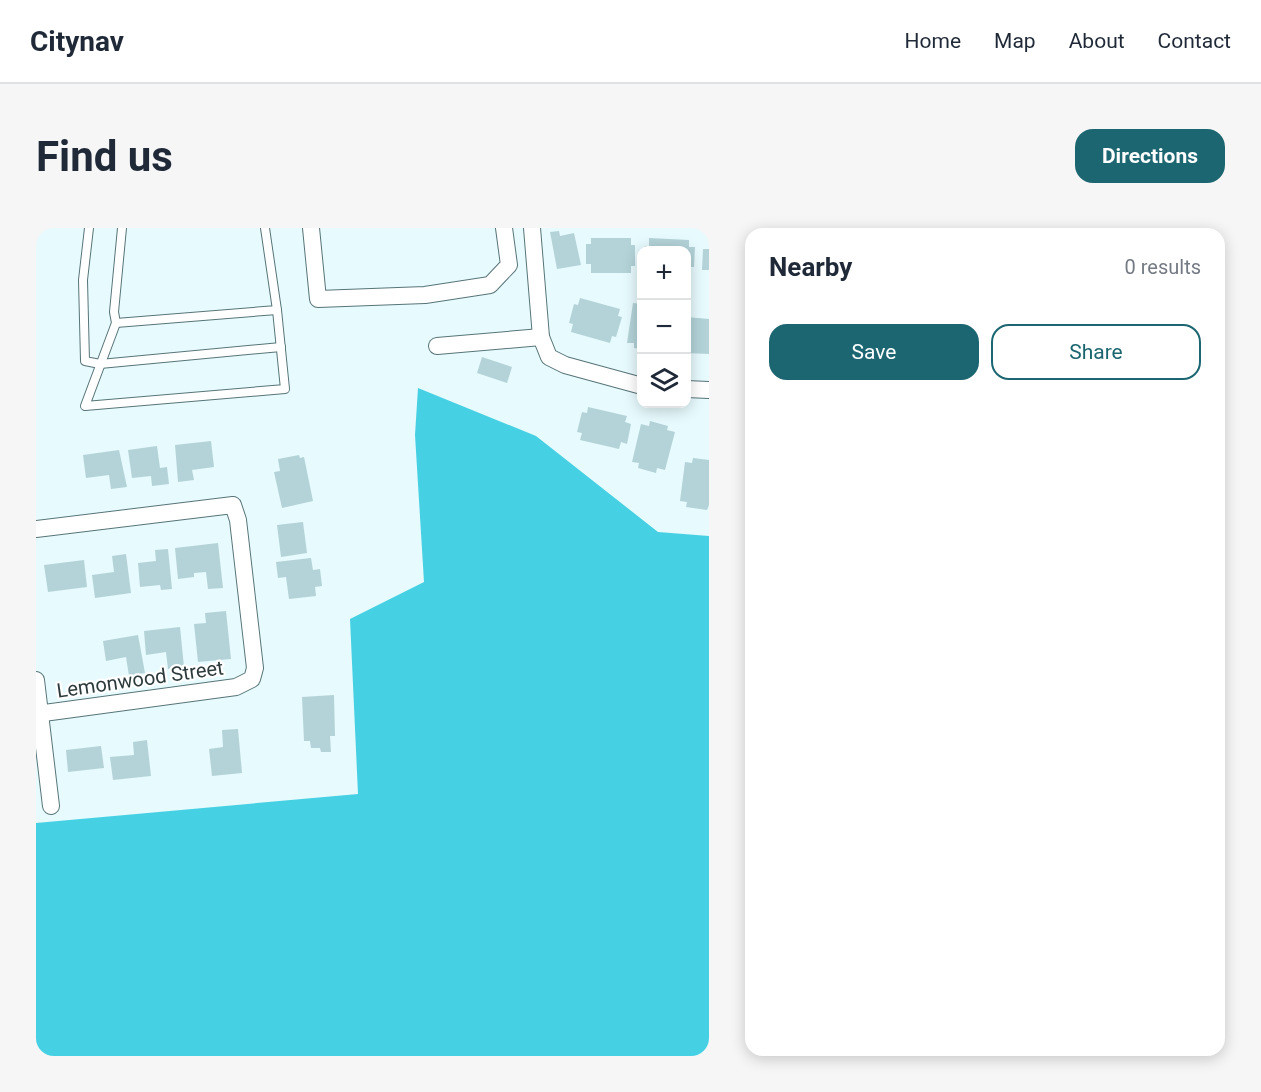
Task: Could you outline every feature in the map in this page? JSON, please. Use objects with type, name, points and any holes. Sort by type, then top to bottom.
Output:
[{"type":"street","points":[[311,228],[318,299],[425,295],[490,285],[509,265],[504,228]]},
{"type":"street","points":[[532,228],[541,337],[549,357],[565,365],[637,385]]},
{"type":"street","points":[[437,346],[541,337]]},
{"type":"street","points":[[691,389],[709,390]]},
{"type":"street","name":"Lemonwood Street","points":[[36,529],[233,505],[238,520],[255,668],[252,679],[237,687],[38,714]]},
{"type":"street","points":[[36,680],[38,714],[51,806]]},
{"type":"lane","points":[[89,228],[83,280],[85,361],[100,364],[281,347]]},
{"type":"lane","points":[[122,228],[114,312],[116,323],[85,406],[285,389],[265,228]]},
{"type":"lane","points":[[116,323],[277,310]]},
{"type":"shaded area","points":[[418,388],[536,436],[658,532],[709,536],[709,1056],[36,1056],[36,823],[358,794],[350,619],[424,582],[415,435]]},
{"type":"building","points":[[559,231],[560,236],[574,233],[581,265],[557,269],[550,232]]},
{"type":"building","points":[[591,238],[631,238],[631,245],[635,245],[635,266],[631,266],[631,273],[591,273],[591,264],[586,264],[586,244],[591,244]]},
{"type":"building","points":[[649,238],[689,240],[689,246],[649,246]]},
{"type":"building","points":[[691,247],[695,247],[694,267],[691,267]]},
{"type":"building","points":[[703,249],[709,249],[709,270],[702,270]]},
{"type":"building","points":[[580,298],[620,309],[618,316],[622,317],[616,337],[612,336],[610,343],[571,332],[573,324],[569,323],[574,304],[578,305]]},
{"type":"building","points":[[633,303],[637,303],[637,348],[634,348],[634,343],[627,343]]},
{"type":"building","points":[[691,317],[709,319],[709,354],[691,353]]},
{"type":"building","points":[[482,357],[512,367],[507,383],[477,373]]},
{"type":"building","points":[[588,407],[627,416],[625,422],[631,424],[627,444],[621,442],[619,449],[580,440],[582,433],[577,432],[582,412],[587,413]]},
{"type":"building","points":[[650,421],[668,426],[667,430],[675,432],[665,470],[657,468],[656,473],[638,468],[639,463],[632,462],[641,424],[649,426]]},
{"type":"building","points":[[211,441],[214,467],[192,470],[194,480],[178,482],[175,445]]},
{"type":"building","points":[[157,446],[160,468],[167,467],[169,484],[152,486],[151,476],[132,478],[128,450]]},
{"type":"building","points":[[119,450],[127,487],[111,489],[109,475],[86,478],[83,455]]},
{"type":"building","points":[[299,455],[300,458],[304,457],[313,501],[282,508],[274,472],[280,471],[278,459]]},
{"type":"building","points":[[693,458],[709,460],[707,510],[686,507],[687,502],[680,501],[685,462],[692,463]]},
{"type":"building","points":[[303,522],[307,553],[281,557],[277,525]]},
{"type":"building","points":[[218,543],[223,588],[208,589],[206,572],[194,573],[194,577],[178,579],[175,548]]},
{"type":"building","points":[[168,549],[172,589],[161,590],[160,585],[140,587],[138,563],[156,561],[155,550]]},
{"type":"building","points":[[126,554],[131,593],[95,598],[92,575],[114,572],[112,556]]},
{"type":"building","points":[[311,558],[313,570],[320,569],[322,586],[315,587],[316,596],[289,599],[286,577],[278,578],[276,562]]},
{"type":"building","points":[[84,560],[87,587],[48,592],[44,565]]},
{"type":"building","points":[[226,611],[231,659],[198,662],[194,624],[206,623],[205,613]]},
{"type":"building","points":[[180,627],[184,667],[168,669],[166,652],[146,655],[144,631]]},
{"type":"building","points":[[138,635],[145,673],[129,676],[126,657],[106,661],[103,641]]},
{"type":"building","points":[[334,695],[335,736],[330,736],[331,752],[321,752],[320,748],[311,748],[310,741],[304,741],[302,697]]},
{"type":"building","points":[[238,729],[242,773],[212,776],[209,749],[223,747],[222,730]]},
{"type":"building","points":[[147,740],[151,776],[113,780],[110,757],[134,755],[133,742]]},
{"type":"building","points":[[101,746],[104,768],[68,772],[66,750]]}]
